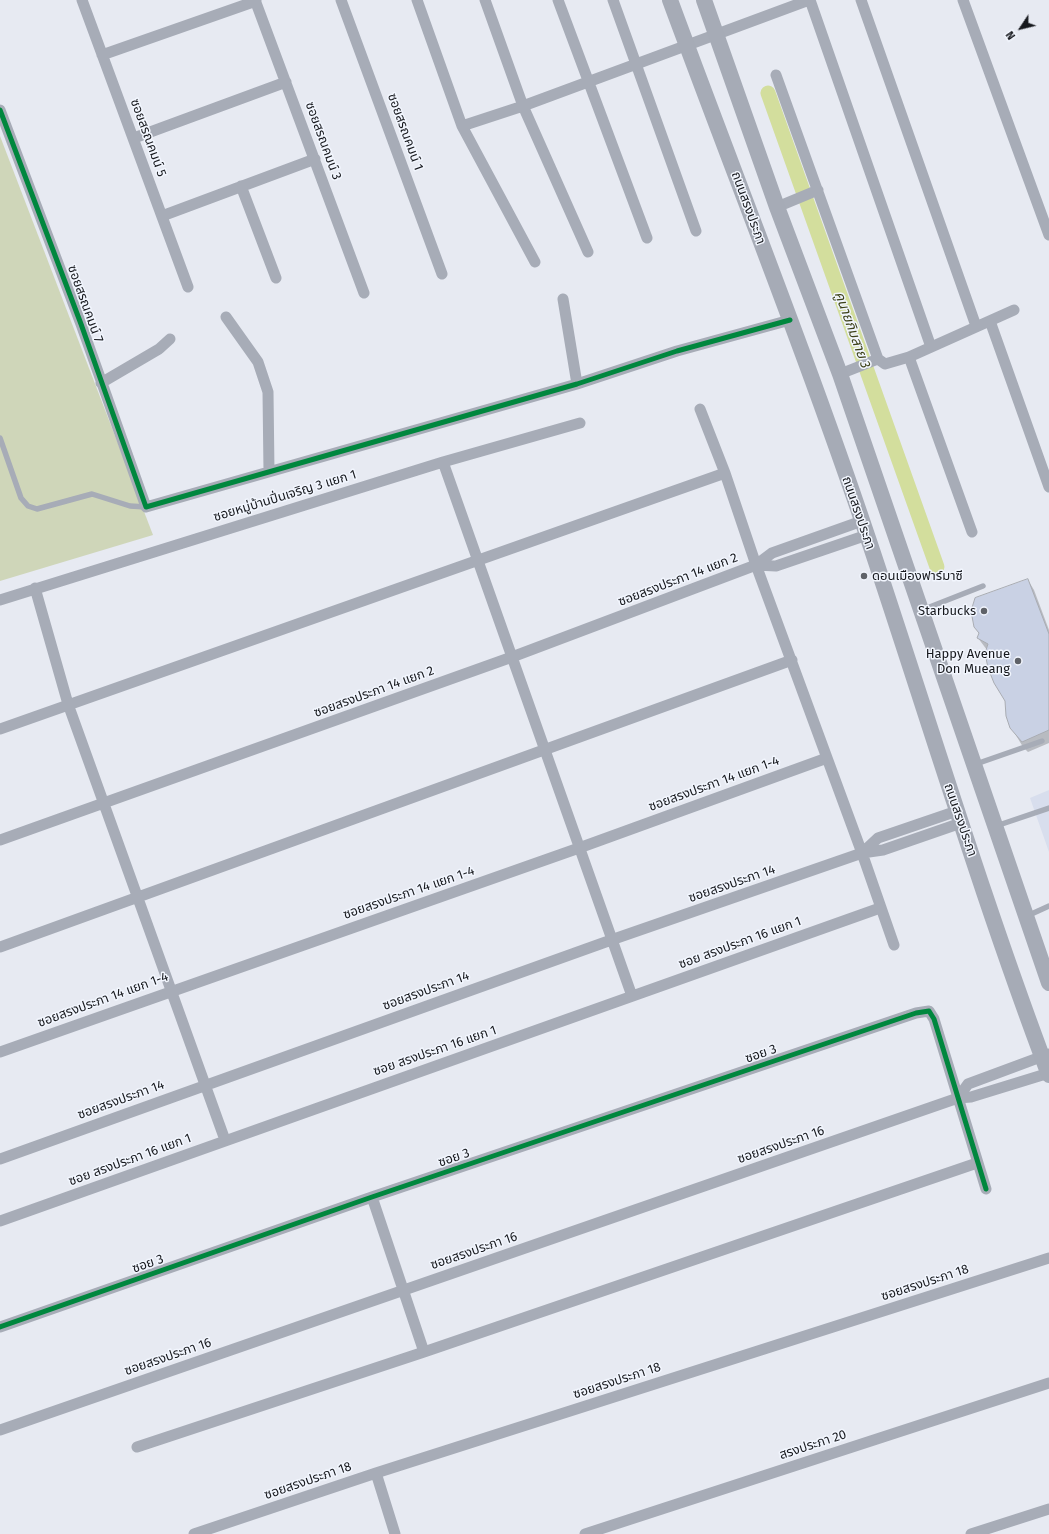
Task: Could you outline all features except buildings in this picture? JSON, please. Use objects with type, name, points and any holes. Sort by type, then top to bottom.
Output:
[{"type":"main road","name":"ถนนสรงประภา","points":[[670,0],[790,320],[864,528],[959,817],[1046,1056],[1049,1074]]},
{"type":"main road","points":[[704,0],[777,207],[847,372],[921,610],[1049,983]]},
{"type":"street","name":"ซอยสรณคมน์ 5","points":[[82,0],[188,287]]},
{"type":"street","points":[[102,55],[256,0]]},
{"type":"street","name":"ซอยสรณคมน์ 3","points":[[256,0],[364,293]]},
{"type":"street","name":"ซอยสรณคมน์ 1","points":[[341,0],[442,274]]},
{"type":"street","points":[[417,0],[462,126],[535,262]]},
{"type":"street","points":[[485,0],[523,106],[588,252]]},
{"type":"street","points":[[558,0],[647,238]]},
{"type":"street","points":[[613,0],[696,231]]},
{"type":"street","points":[[462,126],[523,106],[809,0],[931,347]]},
{"type":"street","points":[[861,0],[976,326]]},
{"type":"street","points":[[963,0],[1049,235]]},
{"type":"street","points":[[776,75],[873,361]]},
{"type":"street","points":[[134,138],[286,82]]},
{"type":"street","name":"ซอยสรณคมน์ 7","points":[[0,110],[146,507]]},
{"type":"street","points":[[162,216],[315,159]]},
{"type":"street","points":[[241,186],[276,278]]},
{"type":"street","points":[[777,207],[815,192]]},
{"type":"street","points":[[563,299],[577,384]]},
{"type":"street","points":[[847,372],[873,361],[885,364],[909,357],[1014,310]]},
{"type":"street","points":[[226,317],[258,362],[268,392],[269,472]]},
{"type":"street","points":[[146,507],[577,384],[677,351],[790,320]]},
{"type":"street","points":[[990,321],[1049,487]]},
{"type":"street","points":[[101,383],[159,349],[170,339]]},
{"type":"street","points":[[909,357],[972,532]]},
{"type":"street","points":[[700,409],[725,473],[756,565],[792,660],[894,945]]},
{"type":"street","name":"ซอยหมู่บ้านปิ่นเจริญ 3 แยก 1","points":[[0,600],[443,462],[580,423]]},
{"type":"street","points":[[443,462],[476,560],[545,749],[579,848],[614,940],[632,996]]},
{"type":"street","points":[[0,729],[725,473]]},
{"type":"street","points":[[756,565],[776,566],[864,528]]},
{"type":"street","points":[[756,565],[772,553],[864,528]]},
{"type":"street","name":"ซอยสรงประภา 14 แยก 2","points":[[0,840],[512,657],[756,565]]},
{"type":"street","points":[[35,588],[68,704],[225,1140]]},
{"type":"street","points":[[0,947],[792,660]]},
{"type":"street","name":"ซอยสรงประภา 14 แยก 1-4","points":[[0,1052],[579,848],[827,758]]},
{"type":"street","name":"ซอยสรงประภา 14","points":[[0,1159],[862,853],[883,850],[959,817]]},
{"type":"street","name":"ซอย สรงประภา 16 แยก 1","points":[[0,1221],[880,908]]},
{"type":"street","name":"ซอย 3","points":[[0,1327],[372,1197],[916,1013],[929,1011],[934,1019],[958,1098]]},
{"type":"street","points":[[986,1189],[958,1098],[968,1084],[1046,1056]]},
{"type":"street","name":"ซอยสรงประภา 16","points":[[0,1430],[958,1098],[971,1097],[1049,1074]]},
{"type":"street","points":[[138,1447],[424,1352],[978,1163]]},
{"type":"street","points":[[372,1197],[424,1352]]},
{"type":"street","name":"ซอยสรงประภา 18","points":[[194,1534],[376,1473],[1049,1258]]},
{"type":"street","name":"สรงประภา 20","points":[[585,1534],[1049,1384]]},
{"type":"street","points":[[376,1473],[395,1534]]},
{"type":"street","points":[[971,1534],[1049,1509]]},
{"type":"lane","points":[[0,438],[22,498],[28,506],[37,509],[92,494],[130,506],[146,507]]},
{"type":"lane","points":[[921,610],[983,586]]},
{"type":"lane","points":[[974,765],[1042,741]]},
{"type":"lane","points":[[994,826],[1049,808]]},
{"type":"lane","points":[[1027,916],[1046,907]]},
{"type":"shaded area","points":[[1049,790],[1049,852],[1030,798]]},
{"type":"green space","points":[[0,136],[153,535],[0,581]]},
{"type":"waterway","name":"คูนายกิมสาย 3","points":[[768,93],[937,567]]},
{"type":"cycle path","points":[[0,110],[81,324],[146,507],[577,384],[677,351],[790,320]]},
{"type":"cycle path","points":[[0,1327],[372,1197],[916,1013],[929,1011],[934,1019],[986,1189]]},
{"type":"place","name":"ดอนเมืองฟาร์มาซี","points":[[864,576]]},
{"type":"place","name":"Starbucks","points":[[984,611]]},
{"type":"place","name":"Happy Avenue Don Mueang","points":[[1018,661]]}]
